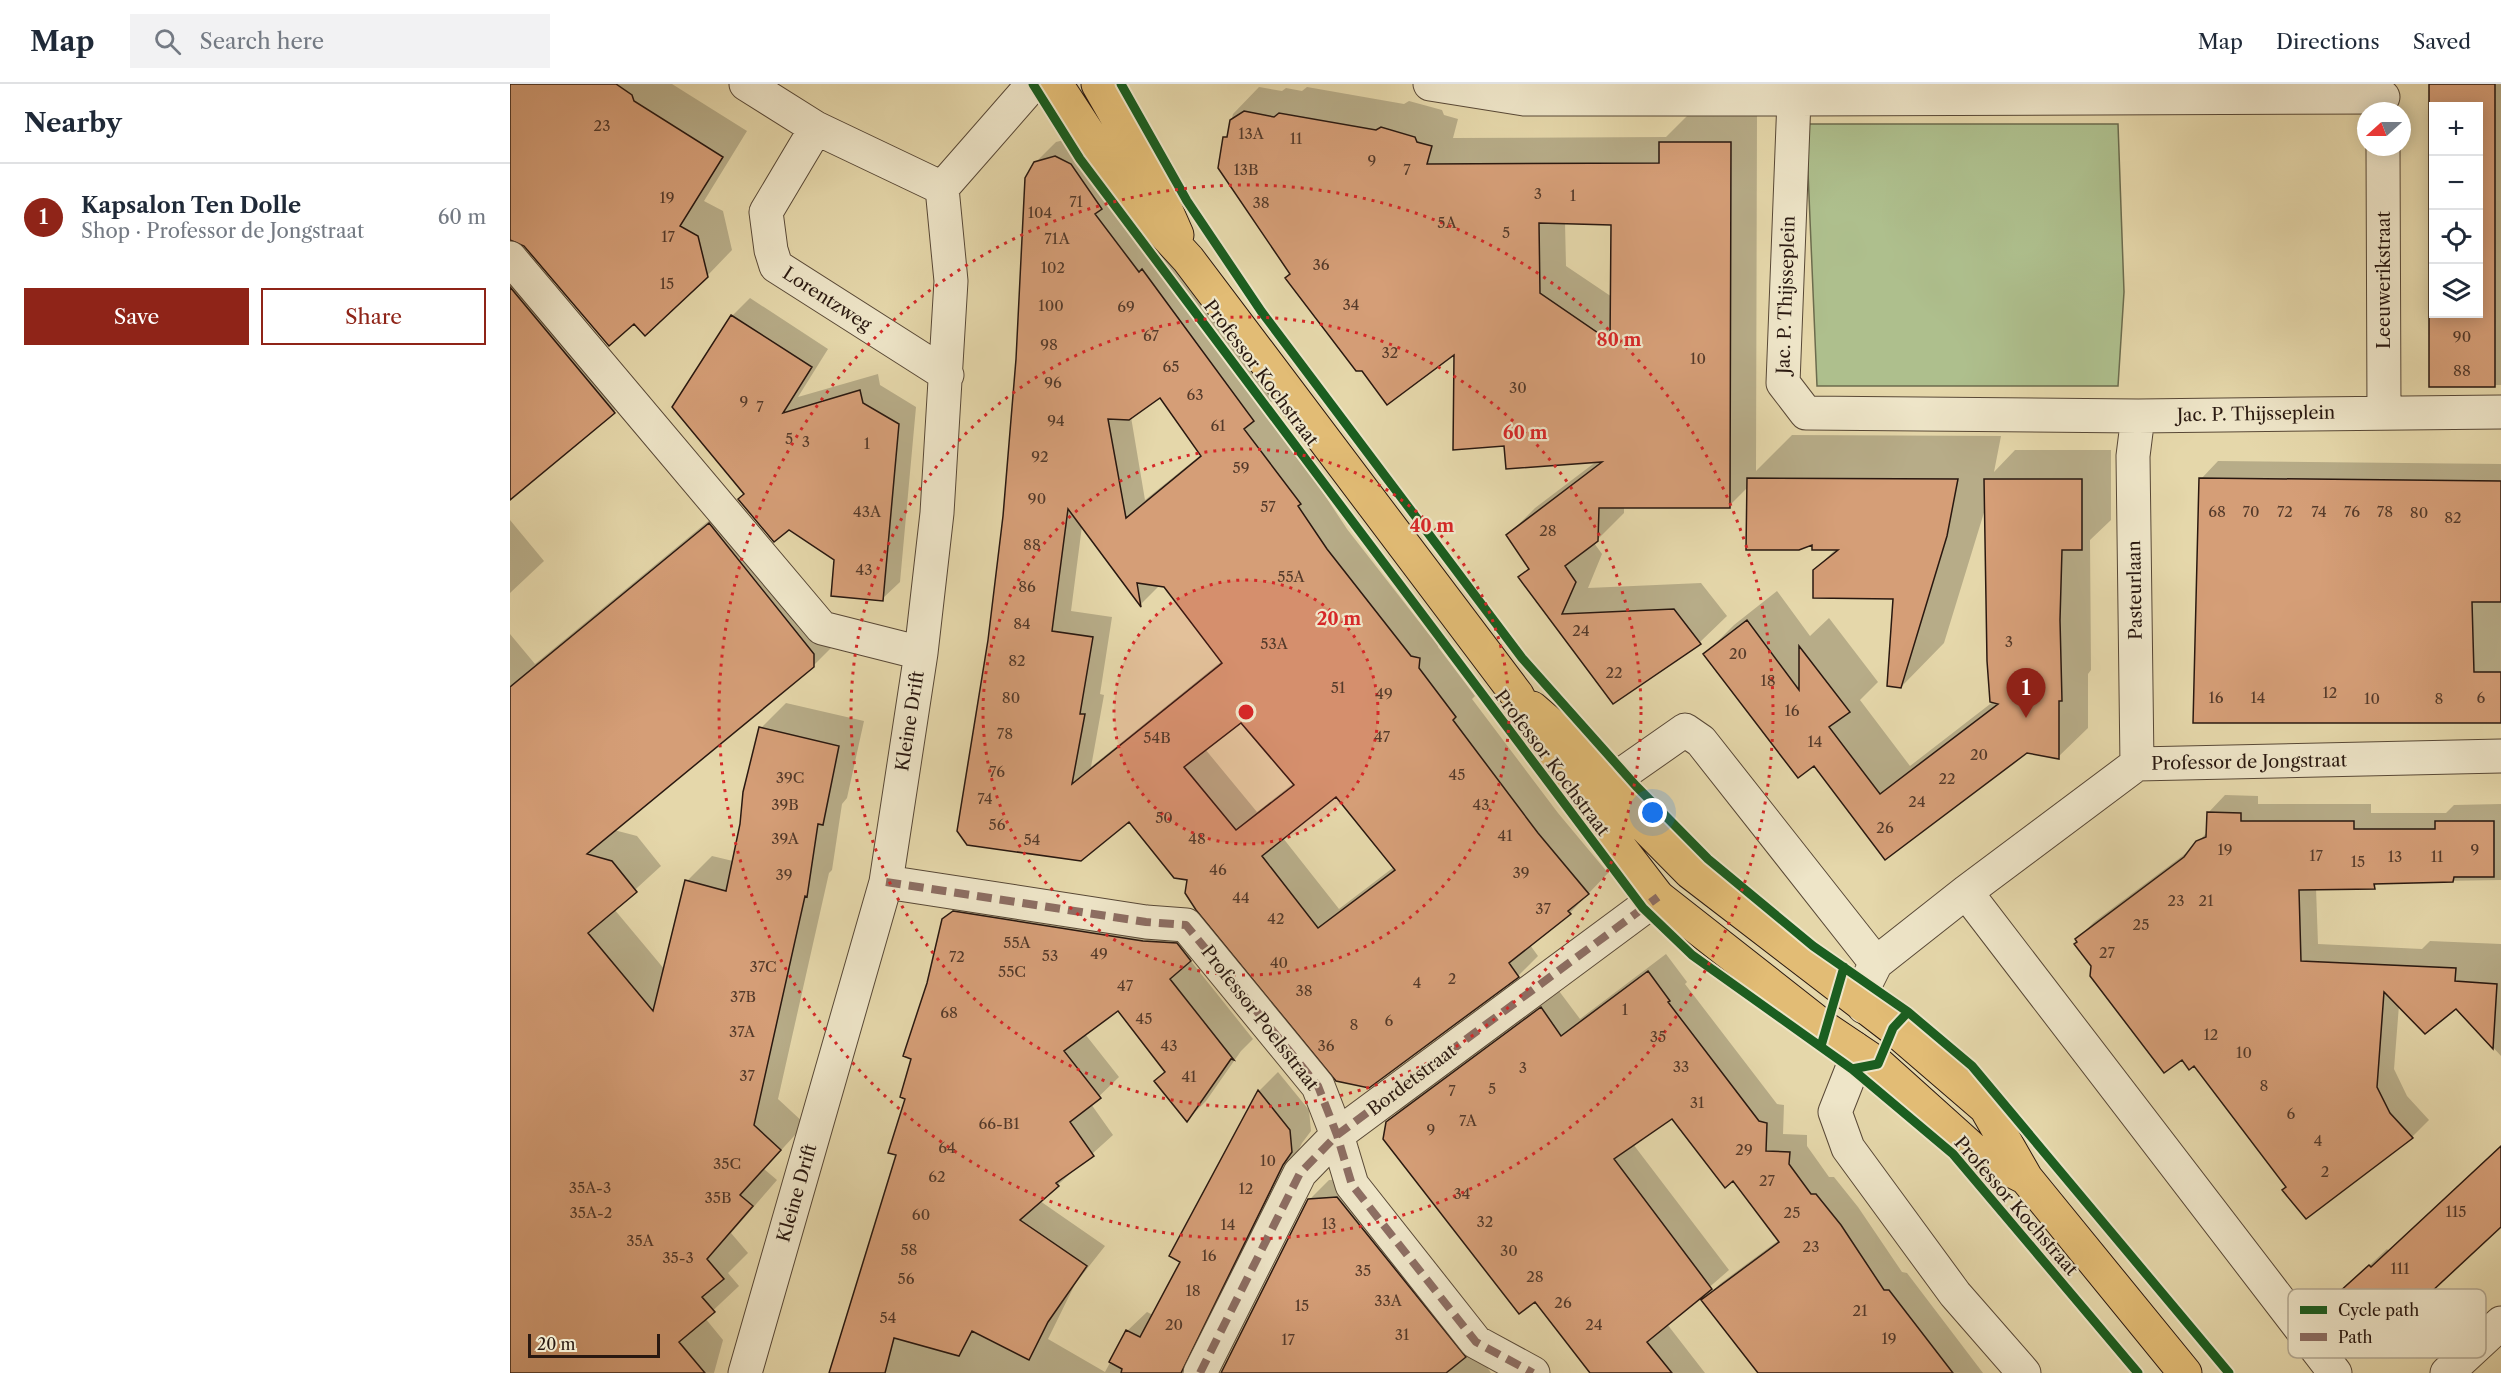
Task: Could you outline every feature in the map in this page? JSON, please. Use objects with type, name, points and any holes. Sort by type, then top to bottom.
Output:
[{"type":"main road","name":"Professor Kochstraat","points":[[1056,84],[1128,194],[1188,259],[1517,695],[1548,753],[1658,897],[1826,1029],[1878,1064],[1977,1153],[2026,1178]]},
{"type":"main road","name":"Professor Kochstraat","points":[[1098,84],[1152,178],[1188,259]]},
{"type":"main road","name":"Professor Kochstraat","points":[[1517,695],[1562,734],[1605,786],[1690,872],[1893,1028],[1986,1108],[2026,1178],[2185,1373]]},
{"type":"street","points":[[746,84],[816,128],[942,188],[1033,84]]},
{"type":"street","points":[[1430,84],[1524,99],[1794,92],[2383,97]]},
{"type":"street","name":"Jac. P. Thijsseplein","points":[[1794,92],[1783,383],[1806,413],[2138,416],[2501,412]]},
{"type":"street","name":"Lorentzweg","points":[[816,128],[766,212],[771,250],[776,266],[947,375]]},
{"type":"street","name":"Leeuwerikstraat","points":[[2383,156],[2384,413]]},
{"type":"street","name":"Kleine Drift","points":[[746,1373],[886,882],[921,653],[937,513],[951,281],[942,188]]},
{"type":"street","points":[[510,258],[822,628],[921,653]]},
{"type":"street","name":"Pasteurlaan","points":[[2137,764],[2133,456],[2138,416]]},
{"type":"street","name":"Professor Kochstraat","points":[[1605,786],[1685,730],[1701,741],[1876,963]]},
{"type":"street","name":"Professor de Jongstraat","points":[[1966,892],[2137,764],[2501,756]]},
{"type":"street","name":"Professor Poelsstraat","points":[[886,882],[1146,922],[1186,925],[1318,1086],[1337,1135],[1352,1185],[1476,1342],[1533,1373]]},
{"type":"street","points":[[1864,1007],[1866,982],[1876,963],[1966,892],[2288,1312]]},
{"type":"street","name":"Bordetstraat","points":[[1200,1373],[1300,1173],[1337,1135],[1658,897]]},
{"type":"street","points":[[1854,1048],[1852,1069],[1835,1112],[1848,1148],[1955,1294],[2024,1373]]},
{"type":"street","points":[[2486,1337],[2501,1323]]},
{"type":"street","points":[[2323,1358],[2335,1373]]},
{"type":"street","points":[[2447,1373],[2463,1358]]},
{"type":"green space","points":[[1806,124],[2118,124],[2124,292],[2118,386],[1817,386]]},
{"type":"building","points":[[510,84],[616,84],[632,95],[634,101],[723,157],[680,226],[698,236],[708,277],[645,336],[634,324],[609,346],[524,246],[510,240]]},
{"type":"building","points":[[2429,84],[2495,84],[2495,387],[2429,387],[2429,318],[2483,318],[2483,102],[2429,102]]},
{"type":"building","points":[[1244,111],[1274,117],[1279,113],[1376,130],[1381,127],[1415,137],[1417,142],[1432,146],[1427,164],[1659,163],[1659,142],[1731,142],[1730,508],[1599,508],[1598,541],[1565,566],[1576,582],[1562,614],[1674,609],[1701,644],[1613,704],[1518,577],[1529,569],[1506,535],[1602,462],[1506,469],[1504,446],[1453,450],[1454,355],[1387,405],[1362,371],[1356,371],[1285,278],[1290,274],[1218,168],[1223,137],[1227,137],[1230,120]],"holes":[[[1539,223],[1611,225],[1610,341],[1540,293]]]},
{"type":"building","points":[[1055,156],[1071,164],[1102,209],[1095,214],[1139,272],[1142,269],[1254,421],[1244,429],[1301,504],[1298,506],[1327,549],[1411,656],[1420,658],[1419,668],[1456,717],[1453,720],[1538,833],[1589,894],[1568,911],[1571,914],[1509,963],[1519,977],[1369,1088],[1336,1081],[1196,910],[1185,893],[1187,880],[1174,878],[1129,822],[1081,861],[967,845],[957,831],[988,640],[1003,516],[1016,359],[1025,178],[1034,162]],"holes":[[[1160,398],[1201,456],[1126,518],[1108,419],[1129,420]],[[1068,509],[1141,607],[1137,583],[1164,587],[1222,663],[1072,784],[1085,714],[1080,714],[1093,637],[1052,631]],[[1241,723],[1294,785],[1236,830],[1184,767]],[[1336,797],[1395,870],[1318,928],[1262,856]]]},
{"type":"building","points":[[510,287],[615,413],[510,500]]},
{"type":"building","points":[[731,315],[812,367],[783,413],[860,390],[863,403],[899,424],[883,601],[831,596],[834,560],[789,530],[774,542],[738,499],[744,494],[672,407]]},
{"type":"building","points":[[1747,478],[1958,479],[1947,536],[1901,688],[1887,686],[1893,599],[1813,598],[1813,570],[1838,550],[1812,550],[1812,545],[1799,550],[1746,550]]},
{"type":"building","points":[[2199,478],[2501,481],[2501,602],[2472,602],[2474,672],[2501,672],[2501,723],[2193,723]]},
{"type":"building","points":[[1984,479],[2082,479],[2082,550],[2062,550],[2060,620],[2062,701],[2059,701],[2059,759],[2027,753],[1885,860],[1814,766],[1798,778],[1703,654],[1747,620],[1799,690],[1799,646],[1850,712],[1829,727],[1880,794],[1998,704],[1990,702],[1987,661]]},
{"type":"building","points":[[709,523],[814,654],[814,667],[587,854],[612,861],[637,892],[588,933],[653,1011],[685,880],[726,891],[740,824],[743,792],[759,727],[839,746],[823,825],[818,824],[807,897],[805,896],[754,1125],[781,1150],[740,1195],[753,1206],[707,1259],[724,1279],[702,1297],[715,1312],[679,1342],[705,1373],[510,1373],[510,687]]},
{"type":"building","points":[[2207,812],[2241,813],[2241,821],[2354,821],[2354,829],[2435,829],[2435,821],[2494,821],[2494,877],[2454,877],[2453,882],[2374,884],[2375,889],[2299,890],[2301,961],[2456,968],[2455,981],[2497,984],[2493,1049],[2456,1009],[2425,1034],[2384,992],[2377,1087],[2390,1113],[2413,1138],[2306,1219],[2282,1190],[2286,1187],[2194,1066],[2189,1070],[2182,1060],[2164,1073],[2090,976],[2091,966],[2074,944],[2077,942],[2075,939],[2184,857],[2196,841],[2206,837]]},
{"type":"building","points":[[953,911],[1143,941],[1177,943],[1191,961],[1170,979],[1234,1060],[1231,1059],[1187,1122],[1154,1081],[1165,1072],[1118,1011],[1064,1051],[1101,1098],[1070,1122],[1094,1156],[1056,1183],[1059,1186],[1020,1220],[1087,1266],[1048,1322],[1029,1360],[972,1331],[959,1356],[894,1338],[885,1373],[829,1373],[896,1155],[888,1153],[905,1099],[900,1097],[911,1059],[903,1056],[927,983],[942,919]]},
{"type":"building","points":[[1648,971],[1670,1001],[1668,1002],[1759,1121],[1767,1123],[1766,1151],[1790,1152],[1789,1164],[1811,1194],[1816,1194],[1841,1225],[1884,1290],[1889,1290],[1953,1373],[1758,1373],[1701,1300],[1779,1242],[1733,1181],[1725,1188],[1672,1119],[1614,1159],[1712,1289],[1647,1342],[1672,1373],[1590,1373],[1535,1302],[1519,1314],[1383,1139],[1386,1122],[1541,1007],[1561,1036]]},
{"type":"building","points":[[1258,1090],[1290,1130],[1292,1152],[1283,1165],[1181,1373],[1121,1373],[1122,1369],[1109,1362],[1126,1330],[1140,1337],[1180,1262],[1169,1256]]},
{"type":"building","points":[[2501,1146],[2501,1227],[2434,1289],[2342,1289],[2369,1265],[2371,1267]]},
{"type":"building","points":[[1337,1197],[1466,1357],[1446,1373],[1221,1373],[1308,1199]]},
{"type":"marked path","points":[[886,882],[1146,922],[1186,925],[1318,1086],[1337,1135],[1352,1185],[1476,1342],[1533,1373]]},
{"type":"marked path","points":[[1200,1373],[1300,1173],[1337,1135],[1658,897]]},
{"type":"cycle path","points":[[1033,84],[1080,159],[1643,908],[1692,955],[1852,1069],[1953,1154],[2138,1373]]},
{"type":"cycle path","points":[[1121,84],[1187,201],[1261,311],[1522,658],[1636,786],[1708,859],[1813,946],[1908,1012],[1972,1066],[2229,1373]]},
{"type":"cycle path","points":[[1821,1046],[1844,967]]},
{"type":"cycle path","points":[[1852,1069],[1878,1064],[1893,1028],[1908,1012]]},
{"type":"place","name":"Kapsalon Ten Dolle","points":[[2026,718]]}]
